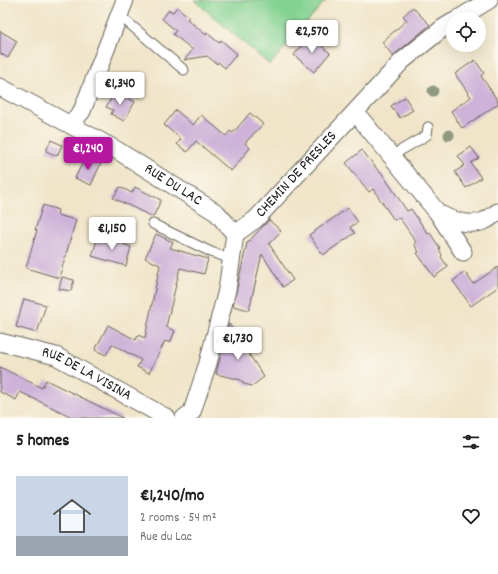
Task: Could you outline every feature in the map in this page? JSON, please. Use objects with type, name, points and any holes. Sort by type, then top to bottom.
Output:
[{"type":"street","points":[[469,12],[489,0]]},
{"type":"street","points":[[71,124],[82,111],[122,7]]},
{"type":"street","name":"CHEMIN DE PRESLES","points":[[235,234],[256,219],[402,61],[446,26]]},
{"type":"street","name":"RUE DU LAC","points":[[0,87],[115,149],[217,213],[235,234]]},
{"type":"street","points":[[356,112],[438,213],[463,252]]},
{"type":"street","points":[[438,213],[450,219],[467,223],[483,221],[498,212]]},
{"type":"street","points":[[191,416],[208,363],[227,290],[235,234]]},
{"type":"street","name":"RUE DE LA VISINA","points":[[0,342],[56,356],[167,418]]},
{"type":"lane","points":[[122,7],[184,70]]},
{"type":"lane","points":[[390,154],[398,152],[427,135],[428,127]]},
{"type":"lane","points":[[153,224],[211,252],[231,259]]},
{"type":"green space","points":[[194,0],[326,0],[270,65]]},
{"type":"building","points":[[177,7],[189,17],[187,19],[206,35],[207,33],[219,43],[221,40],[237,54],[225,68],[207,56],[184,60],[193,50],[173,34],[176,31],[162,19],[169,10],[173,12]]},
{"type":"building","points":[[413,7],[430,25],[393,56],[382,42],[407,20],[403,16]]},
{"type":"building","points":[[0,31],[17,41],[8,58],[0,53]]},
{"type":"building","points":[[310,36],[330,53],[314,72],[294,55]]},
{"type":"building","points":[[475,60],[484,73],[481,76],[498,101],[498,104],[462,128],[451,111],[471,97],[455,74]]},
{"type":"building","points":[[116,91],[135,102],[124,121],[111,114],[113,110],[106,107]]},
{"type":"building","points":[[405,97],[413,110],[400,118],[391,106]]},
{"type":"building","points":[[176,110],[193,125],[201,115],[226,136],[230,131],[233,133],[250,113],[263,124],[245,143],[250,148],[231,171],[196,141],[187,152],[177,144],[181,139],[164,125]]},
{"type":"building","points":[[51,140],[62,145],[57,156],[46,151]]},
{"type":"building","points":[[471,147],[479,158],[471,163],[481,178],[466,188],[455,172],[465,165],[458,156]]},
{"type":"building","points":[[362,150],[380,173],[381,172],[407,211],[411,209],[428,234],[430,233],[440,248],[439,249],[442,255],[441,257],[448,267],[434,277],[417,253],[419,252],[414,244],[416,242],[399,217],[394,220],[373,189],[369,192],[346,163]]},
{"type":"building","points":[[86,156],[101,163],[91,185],[75,178]]},
{"type":"building","points":[[120,187],[132,193],[135,187],[161,200],[153,217],[113,198]]},
{"type":"building","points":[[43,205],[58,210],[57,215],[76,220],[59,278],[26,268],[37,230],[35,230]]},
{"type":"building","points":[[348,208],[358,222],[350,227],[355,233],[323,255],[309,235]]},
{"type":"building","points":[[269,220],[281,231],[269,244],[293,280],[283,287],[262,254],[249,310],[233,306],[247,243]]},
{"type":"building","points":[[156,234],[173,242],[170,248],[208,259],[204,274],[180,268],[166,327],[175,331],[170,343],[165,341],[149,373],[137,367],[141,360],[112,344],[106,355],[95,350],[108,325],[136,340],[138,335],[145,338],[160,265],[145,258]]},
{"type":"building","points":[[98,237],[124,242],[123,244],[131,247],[126,266],[92,256]]},
{"type":"building","points":[[498,267],[498,287],[471,306],[453,281],[465,272],[473,284]]},
{"type":"building","points":[[62,277],[74,280],[71,291],[59,289]]},
{"type":"building","points":[[24,299],[46,305],[37,333],[16,327]]},
{"type":"building","points":[[229,324],[264,377],[252,386],[244,384],[241,380],[216,374]]},
{"type":"building","points":[[0,367],[42,388],[46,380],[123,418],[74,418],[20,392],[16,400],[0,392]]}]
